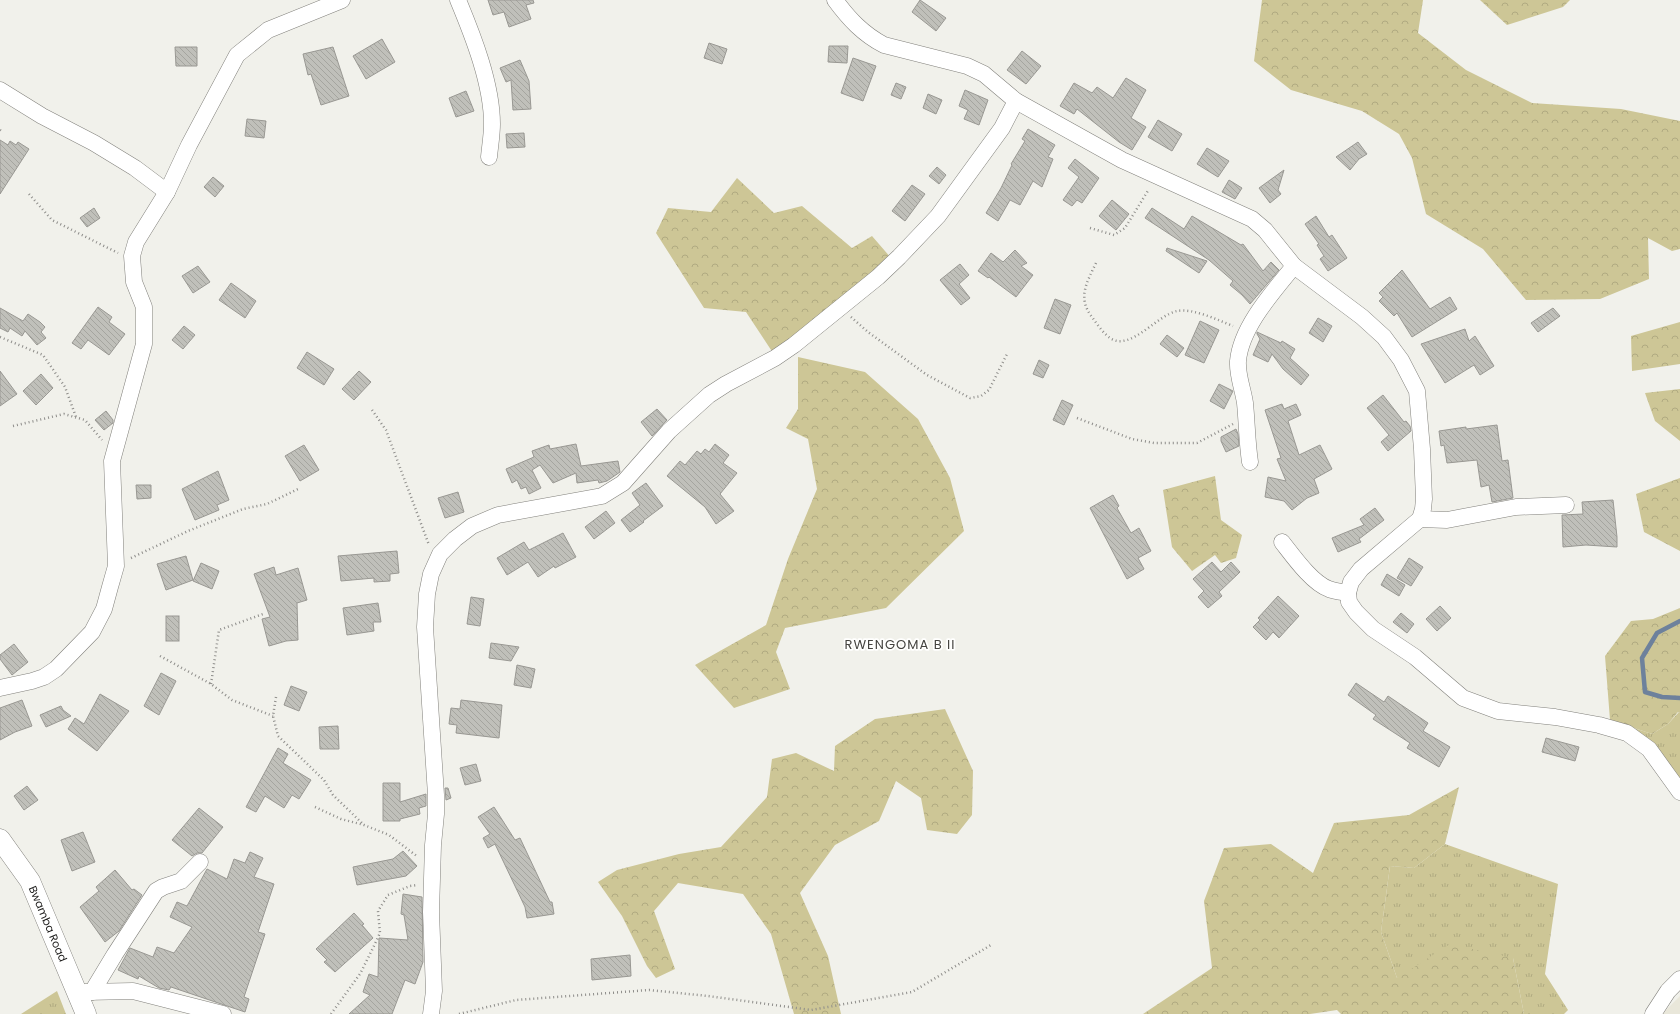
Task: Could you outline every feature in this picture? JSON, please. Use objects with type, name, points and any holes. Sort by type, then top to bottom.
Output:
[{"type":"main road","name":"Bwamba Road","points":[[0,838],[30,881],[85,992],[86,1014]]},
{"type":"street","points":[[0,688],[44,677],[56,669],[83,643],[92,632],[104,609],[116,566],[112,461],[144,344],[144,307],[134,282],[132,256],[136,242],[167,192],[189,145],[237,54],[268,30],[342,0]]},
{"type":"street","points":[[458,0],[484,72],[490,100],[492,124],[489,157]]},
{"type":"street","points":[[835,0],[860,30],[872,38],[884,44],[967,66],[984,74],[1016,101],[1109,153],[1157,177],[1252,219],[1265,230],[1294,266],[1362,317],[1384,337],[1401,360],[1414,382],[1418,401],[1424,499],[1420,518],[1361,570],[1351,582],[1348,593],[1349,602],[1356,612],[1373,629],[1415,657],[1463,698],[1498,711],[1555,717],[1599,725],[1627,733],[1639,740],[1649,749],[1680,792]]},
{"type":"street","points":[[0,90],[42,116],[94,143],[135,168],[167,192]]},
{"type":"street","points":[[431,1014],[434,991],[431,912],[436,794],[425,627],[431,574],[440,554],[455,538],[472,526],[498,516],[602,496],[623,483],[669,431],[709,395],[726,384],[775,358],[840,308],[899,257],[938,216],[1002,128],[1016,101]]},
{"type":"street","points":[[1250,462],[1246,417],[1238,361],[1247,332],[1261,307],[1294,266]]},
{"type":"street","points":[[1420,518],[1447,520],[1516,507],[1566,505]]},
{"type":"street","points":[[1282,542],[1302,566],[1319,582],[1329,589],[1348,593]]},
{"type":"street","points":[[85,992],[115,954],[156,891],[181,881],[200,862]]},
{"type":"street","points":[[1653,1014],[1668,991],[1680,979]]},
{"type":"street","points":[[85,992],[133,991],[223,1014]]},
{"type":"path","points":[[1090,228],[1114,235],[1120,232],[1125,228],[1157,177]]},
{"type":"path","points":[[29,194],[52,220],[121,255],[132,256]]},
{"type":"path","points":[[1096,263],[1085,286],[1085,303],[1089,313],[1098,325],[1115,341],[1123,342],[1134,337],[1158,319],[1176,311],[1189,310],[1247,332]]},
{"type":"path","points":[[840,308],[868,332],[927,375],[970,398],[981,396],[989,390],[1007,354]]},
{"type":"path","points":[[0,337],[43,355],[65,387],[76,417]]},
{"type":"path","points":[[372,410],[386,430],[436,563]]},
{"type":"path","points":[[13,426],[64,414],[85,420],[102,439],[112,461]]},
{"type":"path","points":[[1077,418],[1132,439],[1154,443],[1197,443],[1246,417]]},
{"type":"path","points":[[116,566],[167,539],[188,530],[243,508],[268,504],[298,489]]},
{"type":"path","points":[[211,684],[219,630],[263,614]]},
{"type":"path","points":[[160,656],[211,684],[232,700],[273,716]]},
{"type":"path","points":[[276,696],[273,716],[278,736],[324,780],[334,795],[364,825]]},
{"type":"path","points":[[315,807],[341,819],[389,834],[432,876],[388,896],[378,911],[380,933],[373,948],[360,974],[331,1014]]},
{"type":"path","points":[[459,1014],[516,1000],[649,990],[708,996],[811,1010],[912,992],[991,945]]},
{"type":"shaded area","points":[[1680,996],[1680,1014],[1662,1014]]},
{"type":"green space","points":[[1262,0],[1423,0],[1418,33],[1466,70],[1532,103],[1621,109],[1680,121],[1680,249],[1672,251],[1648,238],[1649,279],[1600,299],[1526,300],[1483,249],[1426,214],[1412,158],[1399,134],[1362,111],[1291,90],[1254,61]]},
{"type":"green space","points":[[1480,0],[1570,0],[1563,7],[1507,25]]},
{"type":"green space","points":[[737,178],[774,213],[802,206],[852,248],[872,236],[898,266],[777,359],[746,312],[704,308],[656,233],[668,208],[711,212]]},
{"type":"green space","points":[[1680,322],[1680,364],[1632,371],[1631,336]]},
{"type":"green space","points":[[798,357],[865,372],[918,419],[950,478],[964,531],[886,608],[785,628],[776,652],[790,689],[734,708],[695,665],[766,625],[788,559],[817,489],[808,439],[786,428],[798,409]]},
{"type":"green space","points":[[1680,389],[1680,441],[1655,421],[1645,393]]},
{"type":"green space","points":[[1215,476],[1221,520],[1242,535],[1236,558],[1221,563],[1215,555],[1192,571],[1172,547],[1163,490]]},
{"type":"green space","points":[[1680,478],[1680,551],[1644,532],[1636,494]]},
{"type":"green space","points":[[1680,608],[1680,713],[1678,712],[1668,724],[1652,734],[1610,720],[1605,656],[1631,621],[1653,619]]},
{"type":"green space","points":[[945,709],[973,771],[972,815],[957,834],[927,830],[921,798],[896,781],[879,821],[835,845],[800,893],[828,956],[841,1014],[794,1014],[771,934],[743,894],[678,883],[654,911],[675,969],[656,978],[647,966],[622,916],[598,882],[617,870],[679,854],[721,847],[767,797],[772,759],[796,753],[834,771],[835,746],[875,719]]},
{"type":"green space","points":[[1679,712],[1680,779],[1650,748],[1610,720],[1652,734],[1668,724]]},
{"type":"green space","points":[[1459,787],[1445,844],[1414,868],[1390,866],[1381,932],[1397,978],[1450,944],[1513,958],[1524,1014],[1341,1014],[1337,1010],[1310,1014],[1143,1014],[1212,968],[1204,901],[1224,848],[1271,844],[1313,873],[1334,823],[1409,815]]},
{"type":"green space","points":[[1445,844],[1558,884],[1545,974],[1568,1010],[1564,1014],[1524,1014],[1513,958],[1397,978],[1381,932],[1390,866],[1414,868]]},
{"type":"green space","points":[[57,991],[66,1014],[21,1014]]},
{"type":"building","points":[[488,0],[533,0],[534,3],[526,5],[531,19],[509,27],[504,12],[493,15]]},
{"type":"building","points":[[920,0],[946,18],[936,31],[912,12]]},
{"type":"building","points":[[382,39],[395,62],[366,79],[353,56]]},
{"type":"building","points":[[709,43],[727,49],[722,64],[704,58]]},
{"type":"building","points":[[829,46],[848,46],[847,63],[828,62]]},
{"type":"building","points":[[175,47],[197,47],[197,66],[176,66]]},
{"type":"building","points":[[333,47],[349,96],[321,105],[311,74],[308,75],[303,54]]},
{"type":"building","points":[[1022,51],[1041,66],[1026,84],[1007,70]]},
{"type":"building","points":[[853,58],[876,66],[863,101],[841,93]]},
{"type":"building","points":[[520,60],[529,81],[531,109],[513,110],[511,80],[506,82],[500,68]]},
{"type":"building","points":[[1126,78],[1146,90],[1131,118],[1146,127],[1132,150],[1119,142],[1077,109],[1074,114],[1060,106],[1074,83],[1092,93],[1097,87],[1113,98]]},
{"type":"building","points":[[896,83],[906,87],[901,99],[891,95]]},
{"type":"building","points":[[965,90],[988,100],[979,125],[964,119],[968,110],[959,106]]},
{"type":"building","points":[[466,91],[474,111],[456,117],[449,98]]},
{"type":"building","points":[[928,94],[942,100],[936,114],[923,108]]},
{"type":"building","points":[[247,119],[266,121],[264,138],[245,136]]},
{"type":"building","points":[[1158,120],[1182,134],[1172,151],[1148,137]]},
{"type":"building","points":[[1028,129],[1055,145],[1048,157],[1053,159],[1042,187],[1033,181],[1020,205],[1010,200],[998,221],[986,213],[1001,188],[1012,165],[1011,164],[1025,141],[1022,139]]},
{"type":"building","points":[[524,133],[525,147],[507,148],[506,134]]},
{"type":"building","points":[[0,140],[8,145],[10,141],[16,145],[18,142],[29,149],[0,194]]},
{"type":"building","points":[[1358,142],[1367,154],[1359,159],[1350,170],[1336,157]]},
{"type":"building","points":[[1207,148],[1229,161],[1218,177],[1197,164]]},
{"type":"building","points":[[1075,159],[1099,178],[1082,203],[1077,200],[1072,206],[1063,200],[1079,177],[1068,168]]},
{"type":"building","points":[[937,167],[946,175],[939,184],[929,176]]},
{"type":"building","points":[[1284,170],[1278,190],[1281,194],[1270,203],[1259,188]]},
{"type":"building","points":[[213,177],[224,186],[215,197],[204,187]]},
{"type":"building","points":[[1229,180],[1242,188],[1235,199],[1222,192]]},
{"type":"building","points":[[912,185],[925,194],[905,221],[892,211]]},
{"type":"building","points":[[1112,200],[1129,214],[1116,230],[1099,216]]},
{"type":"building","points":[[94,208],[100,218],[87,227],[80,218]]},
{"type":"building","points":[[1152,208],[1184,229],[1192,216],[1241,245],[1243,244],[1263,271],[1271,262],[1279,270],[1250,304],[1230,285],[1233,281],[1209,260],[1145,218]]},
{"type":"building","points":[[1316,216],[1329,237],[1332,235],[1347,258],[1328,271],[1320,259],[1324,256],[1317,245],[1319,244],[1305,224]]},
{"type":"building","points":[[1167,248],[1207,261],[1199,273],[1166,251]]},
{"type":"building","points":[[1015,250],[1027,263],[1021,266],[1033,275],[1016,297],[989,277],[988,278],[978,271],[991,253],[1003,262]]},
{"type":"building","points":[[960,264],[969,275],[959,284],[970,298],[961,305],[940,280]]},
{"type":"building","points":[[198,266],[210,282],[193,293],[182,276]]},
{"type":"building","points":[[1402,270],[1430,309],[1450,297],[1457,309],[1412,337],[1397,313],[1394,316],[1379,301],[1383,297],[1379,293]]},
{"type":"building","points":[[231,283],[256,301],[245,318],[219,300]]},
{"type":"building","points":[[1055,299],[1071,305],[1060,334],[1044,328]]},
{"type":"building","points":[[98,307],[112,317],[109,322],[125,334],[109,355],[88,340],[81,349],[72,343]]},
{"type":"building","points":[[0,308],[23,321],[28,314],[45,327],[41,332],[46,338],[37,345],[25,331],[22,336],[10,328],[8,332],[0,328]]},
{"type":"building","points":[[1553,308],[1560,316],[1538,332],[1531,323]]},
{"type":"building","points":[[1318,318],[1332,326],[1323,342],[1309,333]]},
{"type":"building","points":[[1200,321],[1219,330],[1204,363],[1185,355]]},
{"type":"building","points":[[184,326],[195,335],[183,349],[172,340]]},
{"type":"building","points":[[1465,329],[1469,341],[1475,336],[1494,366],[1480,375],[1474,365],[1445,383],[1421,344]]},
{"type":"building","points":[[1257,332],[1281,343],[1282,341],[1295,349],[1290,358],[1309,375],[1301,385],[1283,369],[1272,354],[1268,362],[1253,355],[1260,339]]},
{"type":"building","points":[[1167,335],[1184,348],[1177,357],[1160,344]]},
{"type":"building","points":[[307,352],[334,369],[324,385],[297,368]]},
{"type":"building","points":[[1039,360],[1049,365],[1043,378],[1033,374]]},
{"type":"building","points":[[0,371],[17,394],[0,406]]},
{"type":"building","points":[[359,371],[371,382],[354,400],[342,389]]},
{"type":"building","points":[[41,374],[53,388],[36,405],[23,391]]},
{"type":"building","points":[[1219,384],[1233,391],[1224,409],[1210,401]]},
{"type":"building","points":[[1383,395],[1404,422],[1406,421],[1410,426],[1411,431],[1388,451],[1381,442],[1389,435],[1367,408]]},
{"type":"building","points":[[1062,400],[1073,405],[1064,425],[1053,420]]},
{"type":"building","points":[[1282,404],[1284,409],[1296,404],[1301,415],[1288,421],[1299,455],[1320,445],[1332,469],[1314,479],[1319,493],[1307,498],[1292,510],[1284,501],[1265,497],[1268,477],[1286,481],[1277,459],[1281,458],[1265,410]]},
{"type":"building","points":[[657,409],[667,420],[652,436],[641,422]]},
{"type":"building","points":[[106,411],[113,420],[113,423],[104,430],[95,420]]},
{"type":"building","points":[[1497,425],[1502,461],[1508,460],[1513,498],[1492,502],[1489,485],[1481,487],[1477,460],[1447,463],[1444,445],[1441,446],[1439,431],[1466,427],[1466,429]]},
{"type":"building","points":[[1236,429],[1239,446],[1226,452],[1221,441],[1221,437]]},
{"type":"building","points":[[576,444],[581,466],[618,461],[620,472],[607,481],[599,483],[598,480],[577,483],[576,473],[553,483],[540,465],[532,470],[541,488],[529,494],[526,487],[521,489],[517,480],[512,483],[506,469],[534,457],[532,451],[549,445],[550,449]]},
{"type":"building","points":[[715,444],[729,455],[723,463],[737,473],[720,494],[734,511],[716,524],[705,507],[667,476],[680,461],[685,465],[697,451],[701,454],[705,449],[709,452]]},
{"type":"building","points":[[304,445],[319,470],[300,481],[285,456]]},
{"type":"building","points":[[218,471],[229,500],[217,505],[219,510],[195,520],[182,489]]},
{"type":"building","points":[[646,483],[663,506],[630,532],[621,520],[640,505],[632,493]]},
{"type":"building","points":[[136,485],[151,485],[151,498],[137,499]]},
{"type":"building","points":[[458,492],[464,512],[445,518],[438,498]]},
{"type":"building","points":[[1113,495],[1119,506],[1117,508],[1131,533],[1139,528],[1151,551],[1138,558],[1144,569],[1127,579],[1090,508]]},
{"type":"building","points":[[1613,500],[1617,547],[1586,545],[1563,547],[1562,515],[1583,514],[1582,502]]},
{"type":"building","points":[[1375,508],[1384,520],[1359,539],[1361,542],[1338,552],[1332,538],[1364,525],[1360,519]]},
{"type":"building","points":[[606,511],[615,523],[594,539],[585,527]]},
{"type":"building","points":[[563,533],[576,557],[555,568],[554,566],[538,577],[528,562],[507,575],[497,558],[524,542],[529,550]]},
{"type":"building","points":[[397,551],[399,573],[390,574],[390,581],[374,582],[374,578],[341,581],[338,556]]},
{"type":"building","points":[[186,556],[193,580],[166,590],[157,564]]},
{"type":"building","points":[[1409,558],[1423,567],[1411,586],[1397,578]]},
{"type":"building","points":[[1212,562],[1221,572],[1231,562],[1240,572],[1219,592],[1222,596],[1208,608],[1198,597],[1204,591],[1193,579]]},
{"type":"building","points":[[201,563],[219,571],[212,589],[193,581]]},
{"type":"building","points":[[274,567],[276,575],[298,568],[307,600],[297,603],[298,640],[286,641],[269,646],[262,619],[270,617],[254,574]]},
{"type":"building","points":[[1387,574],[1405,585],[1399,596],[1381,585]]},
{"type":"building","points":[[1278,596],[1299,616],[1279,638],[1273,632],[1266,640],[1253,627],[1260,620],[1258,618]]},
{"type":"building","points":[[471,597],[484,599],[480,626],[467,624]]},
{"type":"building","points":[[378,603],[381,622],[373,622],[374,631],[347,635],[343,608]]},
{"type":"building","points":[[1440,606],[1451,618],[1437,631],[1426,619]]},
{"type":"building","points":[[1401,613],[1414,624],[1407,633],[1393,622]]},
{"type":"building","points":[[166,616],[179,616],[179,641],[166,641]]},
{"type":"building","points":[[491,643],[519,647],[511,661],[489,658]]},
{"type":"building","points":[[14,644],[28,662],[12,675],[0,659],[0,655]]},
{"type":"building","points":[[517,665],[535,669],[531,688],[514,685]]},
{"type":"building","points":[[161,673],[176,681],[159,715],[144,706]]},
{"type":"building","points":[[1356,683],[1384,702],[1388,696],[1428,723],[1423,731],[1450,747],[1439,767],[1407,748],[1410,743],[1373,719],[1376,715],[1348,695]]},
{"type":"building","points":[[291,686],[307,692],[299,711],[284,705]]},
{"type":"building","points":[[100,694],[129,711],[97,751],[68,729],[75,718],[84,724]]},
{"type":"building","points":[[22,700],[32,726],[15,732],[0,740],[0,708]]},
{"type":"building","points":[[461,700],[502,705],[499,738],[456,733],[457,725],[449,724],[451,708],[460,709]]},
{"type":"building","points":[[61,706],[63,710],[71,716],[46,727],[40,715]]},
{"type":"building","points":[[338,726],[339,749],[320,749],[319,727]]},
{"type":"building","points":[[1546,738],[1579,747],[1575,761],[1542,752]]},
{"type":"building","points":[[278,748],[288,754],[283,763],[311,780],[299,799],[292,795],[284,808],[265,796],[256,812],[246,807]]},
{"type":"building","points":[[476,764],[481,781],[465,785],[460,768]]},
{"type":"building","points":[[383,783],[400,783],[400,802],[426,794],[426,806],[419,808],[420,814],[400,819],[400,821],[383,821]]},
{"type":"building","points":[[27,786],[38,800],[24,810],[14,796]]},
{"type":"building","points":[[445,788],[448,788],[451,798],[446,800]]},
{"type":"building","points":[[494,807],[515,840],[520,838],[550,902],[552,902],[554,914],[527,918],[525,907],[495,844],[488,848],[483,838],[490,834],[478,817]]},
{"type":"building","points":[[199,808],[223,827],[202,853],[197,853],[192,856],[172,840]]},
{"type":"building","points":[[83,832],[95,862],[72,871],[61,840]]},
{"type":"building","points":[[403,851],[417,866],[406,876],[357,885],[353,867],[393,859]]},
{"type":"building","points":[[250,852],[263,858],[254,877],[274,884],[258,932],[265,934],[244,997],[249,999],[245,1012],[171,987],[169,990],[159,988],[139,976],[138,979],[118,970],[130,948],[153,957],[157,947],[174,953],[192,927],[170,917],[177,902],[187,906],[207,869],[227,879],[234,859],[245,863]]},
{"type":"building","points":[[115,870],[132,890],[134,889],[142,895],[119,931],[105,942],[80,907],[99,891],[96,887]]},
{"type":"building","points":[[403,894],[422,897],[423,962],[415,984],[405,980],[392,1014],[349,1014],[370,995],[363,992],[369,974],[378,977],[379,938],[408,940],[404,915],[401,914]]},
{"type":"building","points":[[354,913],[364,924],[362,925],[373,938],[335,972],[324,962],[327,960],[316,949]]},
{"type":"building","points":[[630,955],[631,976],[592,980],[591,959]]},
{"type":"waterway","points":[[1680,621],[1657,633],[1642,658],[1645,692],[1662,697],[1680,698]]},
{"type":"district","name":"RWENGOMA B II","points":[[900,644]]}]
